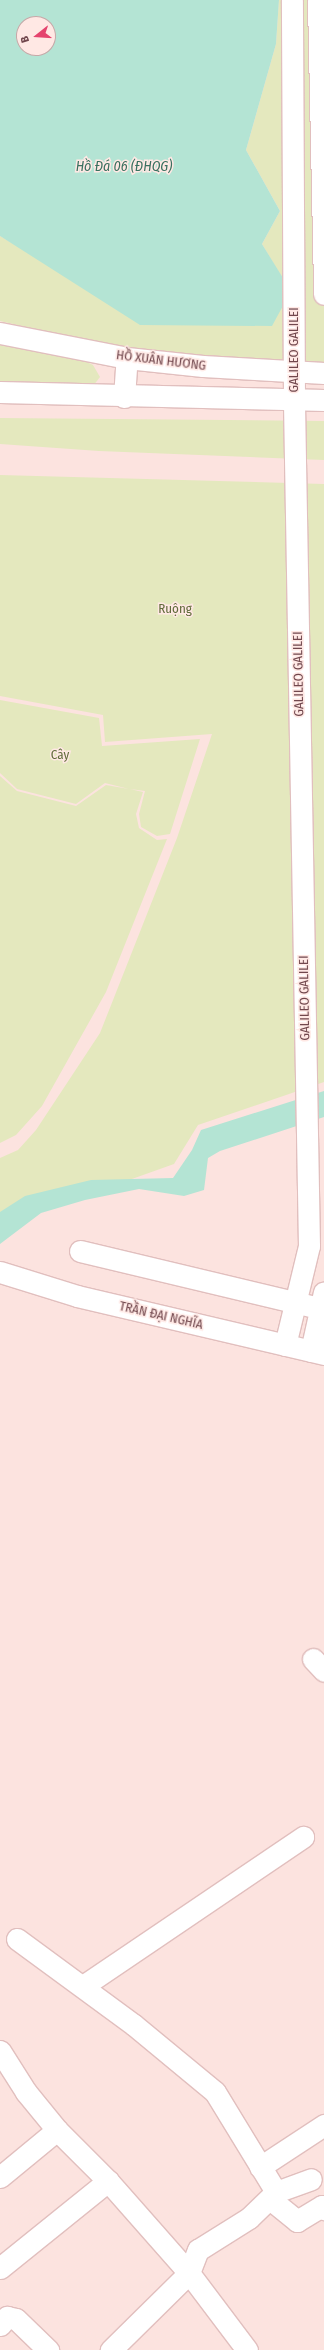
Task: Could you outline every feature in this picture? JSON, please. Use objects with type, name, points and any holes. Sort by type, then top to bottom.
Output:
[{"type":"street","name":"GALILEO GALILEI","points":[[285,1345],[309,1246],[316,1225],[307,1134],[306,1091],[294,400],[292,0]]},
{"type":"street","points":[[318,0],[324,294]]},
{"type":"street","name":"HỒ XUÂN HƯƠNG","points":[[0,333],[127,358],[203,366],[324,373]]},
{"type":"street","points":[[124,397],[127,358]]},
{"type":"street","points":[[0,392],[124,397],[324,400]]},
{"type":"street","points":[[80,1251],[296,1303],[323,1303],[317,1353]]},
{"type":"street","name":"TRẦN ĐẠI NGHĨA","points":[[0,1272],[77,1296],[317,1353]]},
{"type":"street","points":[[82,1986],[303,1837]]},
{"type":"street","points":[[17,1939],[134,2025],[215,2092],[260,2168],[273,2195],[297,2221],[322,2206],[324,2208]]},
{"type":"street","points":[[0,2051],[26,2092],[57,2130],[108,2181],[189,2273],[247,2350]]},
{"type":"street","points":[[260,2168],[324,2125]]},
{"type":"street","points":[[0,2177],[57,2130]]},
{"type":"street","points":[[111,2350],[189,2273],[198,2250],[250,2218],[273,2195],[311,2179]]},
{"type":"street","points":[[0,2268],[108,2181]]},
{"type":"street","points":[[0,2325],[7,2317],[16,2319],[48,2350]]},
{"type":"green space","points":[[279,0],[324,0],[324,365],[118,348],[0,321],[0,236],[17,246],[290,291],[262,244],[280,211],[246,150],[276,44]]},
{"type":"green space","points":[[0,345],[85,361],[93,365],[100,377],[93,386],[0,390]]},
{"type":"green space","points":[[0,418],[324,421],[324,460],[99,451],[0,444]]},
{"type":"green space","name":"Ruộng","points":[[0,475],[324,484],[324,1082],[198,1125],[174,1164],[0,1226],[0,1158],[18,1150],[36,1130],[100,1033],[177,838],[212,734],[105,742],[103,715],[0,696]]},
{"type":"green space","name":"Cây","points":[[0,700],[99,718],[102,746],[200,739],[170,834],[157,836],[141,827],[139,814],[145,791],[130,789],[143,792],[136,814],[139,828],[157,840],[167,839],[106,992],[42,1106],[16,1135],[0,1143],[0,776],[17,791],[76,806],[106,785],[129,789],[105,783],[76,804],[17,789],[0,773]]},
{"type":"water","name":"Hồ Đá 06 (ĐHQG)","points":[[0,0],[279,0],[276,44],[246,150],[280,211],[262,244],[291,291],[272,326],[140,325],[0,236]]},
{"type":"water","points":[[324,1091],[324,1117],[220,1151],[208,1158],[204,1190],[184,1196],[139,1189],[85,1200],[41,1213],[0,1244],[0,1212],[25,1196],[91,1180],[173,1178],[192,1150],[201,1130]]}]
